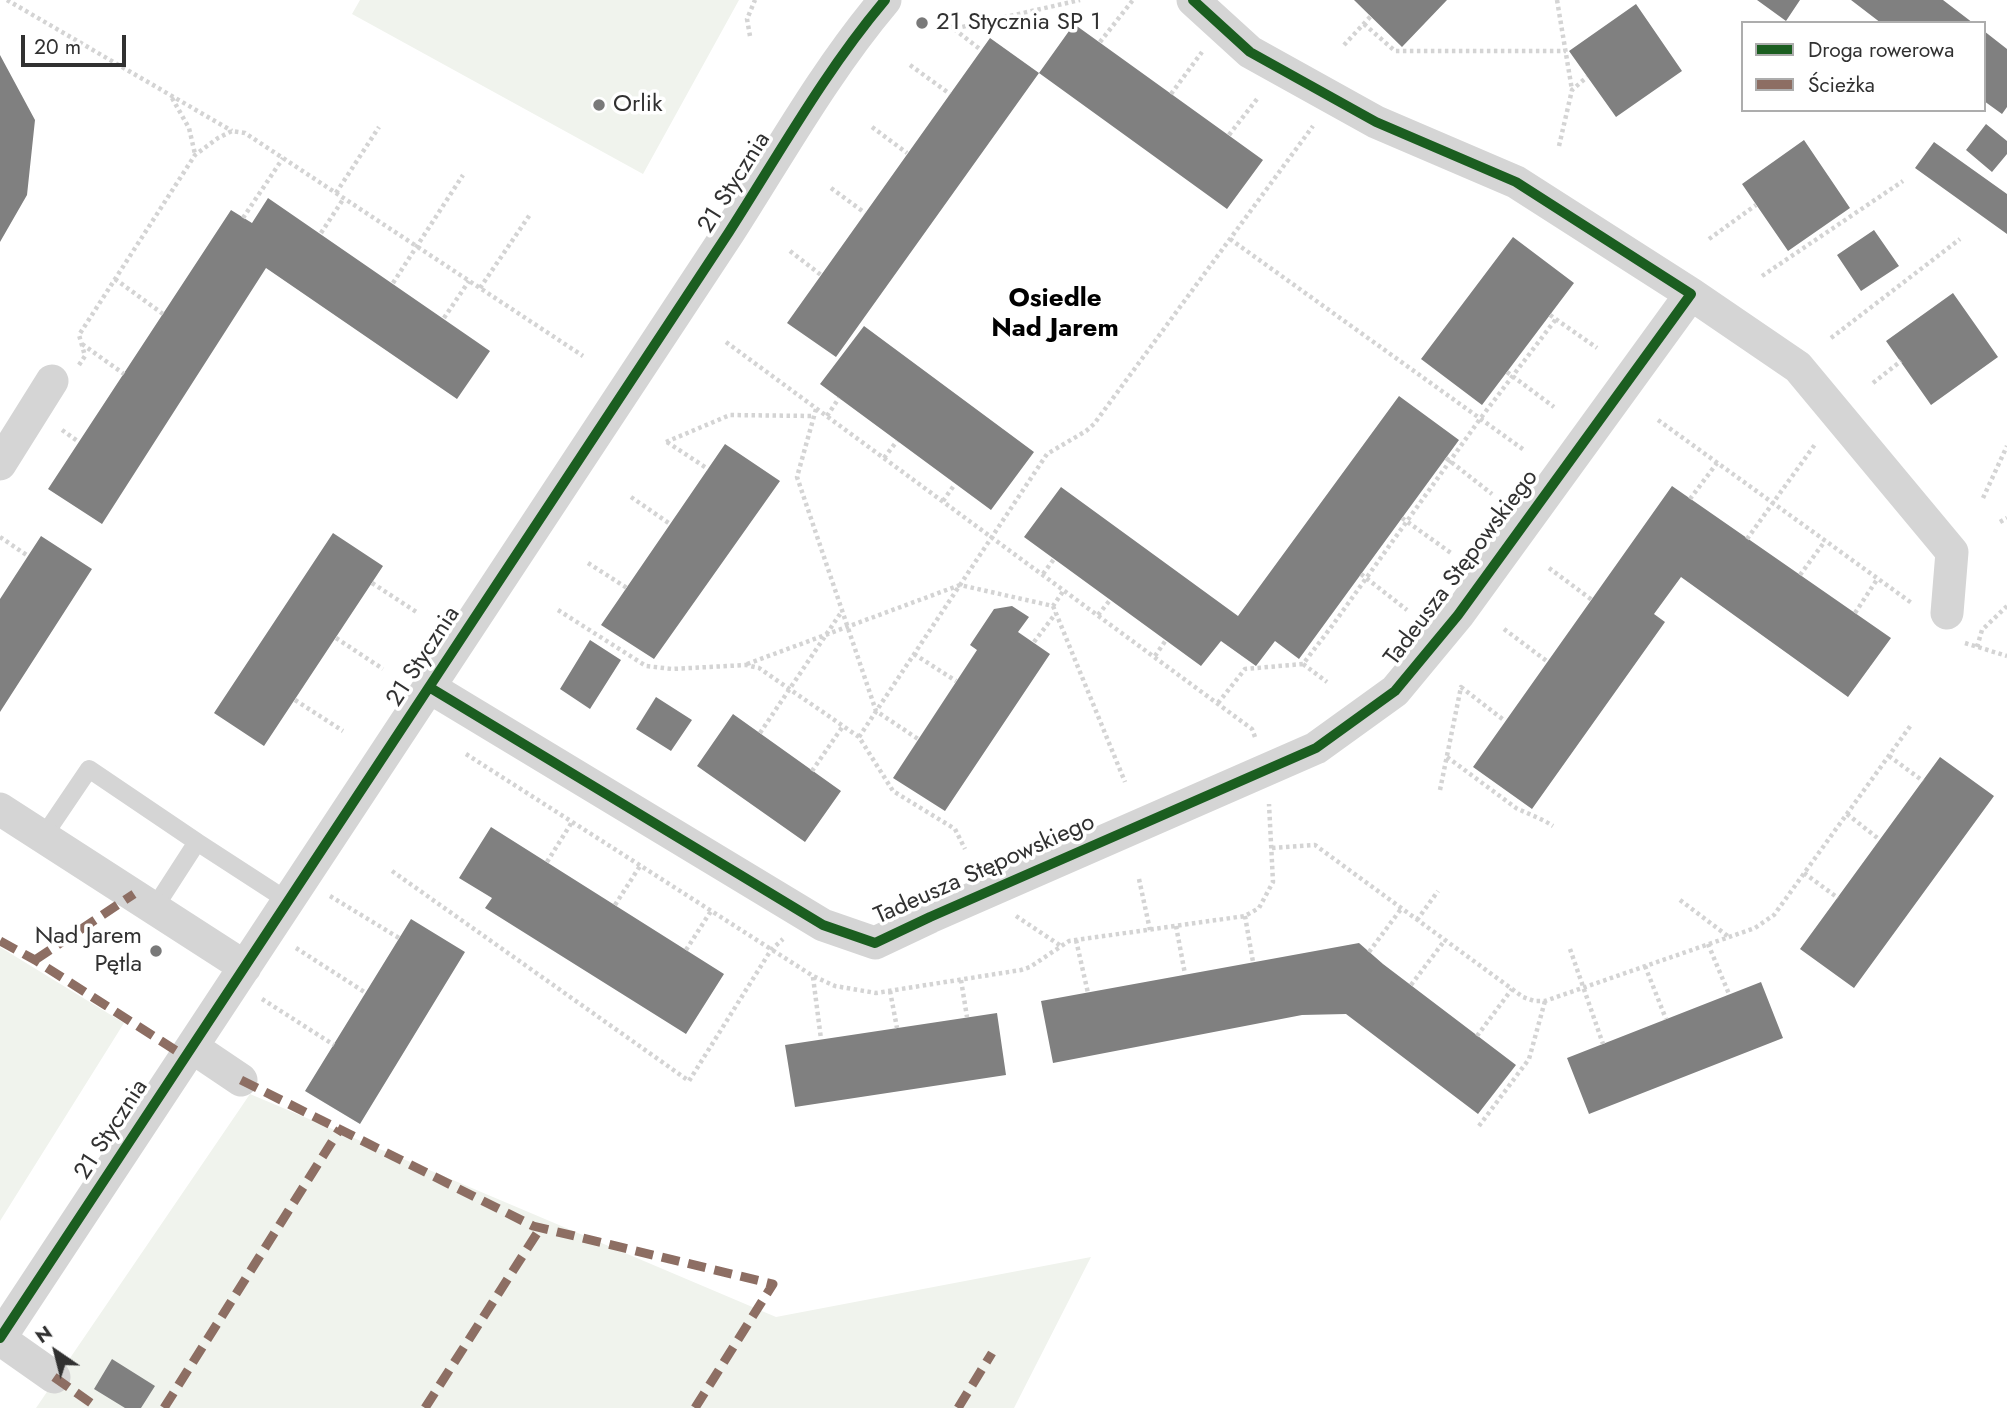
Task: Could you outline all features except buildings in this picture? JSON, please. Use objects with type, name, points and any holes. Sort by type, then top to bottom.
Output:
[{"type":"street","name":"21 Stycznia","points":[[0,1338],[721,244],[825,79],[864,25],[886,0]]},
{"type":"street","points":[[1193,0],[1250,52],[1376,122],[1516,182],[1691,293],[1798,367],[1952,552],[1940,620]]},
{"type":"street","name":"Tadeusza Stępowskiego","points":[[429,687],[808,916],[824,925],[875,943],[1316,748],[1395,691],[1458,615],[1691,293]]},
{"type":"street","points":[[0,464],[65,374]]},
{"type":"street","points":[[0,809],[155,907],[240,974]]},
{"type":"street","points":[[192,1046],[241,1080]]},
{"type":"street","points":[[0,1338],[54,1377]]},
{"type":"lane","points":[[43,836],[89,769],[197,842],[295,890]]},
{"type":"lane","points":[[155,907],[197,842]]},
{"type":"path","points":[[7,0],[232,131],[245,133],[583,356]]},
{"type":"path","points":[[750,36],[747,19],[755,0]]},
{"type":"path","points":[[953,29],[1080,0]]},
{"type":"path","points":[[1100,42],[1133,0]]},
{"type":"path","points":[[1557,0],[1572,90],[1559,146]]},
{"type":"path","points":[[1344,45],[1371,16]]},
{"type":"path","points":[[944,22],[981,50]]},
{"type":"path","points":[[1364,24],[1395,51],[1566,51]]},
{"type":"path","points":[[1171,93],[1204,48]]},
{"type":"path","points":[[910,65],[950,94]]},
{"type":"path","points":[[1572,90],[1587,77]]},
{"type":"path","points":[[171,96],[189,128],[195,155]]},
{"type":"path","points":[[1229,135],[1257,99]]},
{"type":"path","points":[[859,737],[1047,454],[1094,424],[1313,126]]},
{"type":"path","points":[[336,193],[379,127]]},
{"type":"path","points":[[872,127],[907,153]]},
{"type":"path","points":[[65,374],[85,356],[79,335],[195,155],[232,131]]},
{"type":"path","points":[[243,218],[283,158]]},
{"type":"path","points":[[393,284],[464,175]]},
{"type":"path","points":[[1762,276],[1903,181]]},
{"type":"path","points":[[831,188],[865,214]]},
{"type":"path","points":[[321,233],[344,198]]},
{"type":"path","points":[[1709,239],[1756,205]]},
{"type":"path","points":[[480,288],[531,213]]},
{"type":"path","points":[[1230,239],[1524,450]]},
{"type":"path","points":[[1831,338],[1960,239]]},
{"type":"path","points":[[790,251],[821,275]]},
{"type":"path","points":[[115,279],[163,314]]},
{"type":"path","points":[[444,318],[469,281]]},
{"type":"path","points":[[1550,315],[1597,348]]},
{"type":"path","points":[[1303,664],[1448,459],[1556,319]]},
{"type":"path","points":[[466,754],[771,950],[835,986],[877,993],[1030,967],[1061,946],[1076,940],[1245,916],[1259,908],[1273,882],[1272,848],[1266,769],[1252,729],[726,342]]},
{"type":"path","points":[[81,344],[124,374]]},
{"type":"path","points":[[1873,383],[1900,361]]},
{"type":"path","points":[[1507,372],[1554,407]]},
{"type":"path","points":[[827,416],[839,398]]},
{"type":"path","points":[[816,409],[797,477],[876,711],[918,739]]},
{"type":"path","points":[[708,469],[666,442],[730,415],[814,416]]},
{"type":"path","points":[[1658,420],[1977,647],[2007,656]]},
{"type":"path","points":[[884,458],[897,441]]},
{"type":"path","points":[[1747,539],[1816,442]]},
{"type":"path","points":[[1983,498],[2007,446]]},
{"type":"path","points":[[1448,459],[1492,494]]},
{"type":"path","points":[[1690,499],[1717,463]]},
{"type":"path","points":[[943,501],[955,484]]},
{"type":"path","points":[[631,497],[670,524]]},
{"type":"path","points":[[2000,523],[2007,518]]},
{"type":"path","points":[[1405,520],[1451,553]]},
{"type":"path","points":[[0,537],[28,556]]},
{"type":"path","points":[[1800,575],[1825,541]]},
{"type":"path","points":[[1043,574],[1054,559]]},
{"type":"path","points":[[588,563],[627,588]]},
{"type":"path","points":[[1549,568],[1592,600]]},
{"type":"path","points":[[1361,573],[1407,610]]},
{"type":"path","points":[[1855,613],[1878,579]]},
{"type":"path","points":[[372,583],[418,613]]},
{"type":"path","points":[[746,665],[960,584],[1053,606]]},
{"type":"path","points":[[1053,606],[1065,590]]},
{"type":"path","points":[[1098,615],[1110,600]]},
{"type":"path","points":[[1053,606],[1125,782]]},
{"type":"path","points":[[1977,647],[1982,630],[2007,606]]},
{"type":"path","points":[[558,610],[646,666],[672,669],[746,665],[759,668],[859,737],[892,791],[955,829],[965,849]]},
{"type":"path","points":[[760,733],[842,611]]},
{"type":"path","points":[[1034,642],[1056,613]]},
{"type":"path","points":[[1504,629],[1548,662]]},
{"type":"path","points":[[336,638],[383,669]]},
{"type":"path","points":[[1154,656],[1166,640]]},
{"type":"path","points":[[914,654],[956,681]]},
{"type":"path","points":[[1218,703],[1245,669],[1303,664],[1327,682]]},
{"type":"path","points":[[1440,790],[1461,687],[1506,722]]},
{"type":"path","points":[[295,700],[343,731]]},
{"type":"path","points":[[1272,848],[1315,845],[1512,989],[1534,1001],[1545,1002],[1755,928],[1774,915],[1911,725]]},
{"type":"path","points":[[813,771],[843,726]]},
{"type":"path","points":[[1889,756],[1923,781]]},
{"type":"path","points":[[1447,757],[1516,808],[1553,826]]},
{"type":"path","points":[[1847,814],[1880,839]]},
{"type":"path","points":[[547,862],[572,822]]},
{"type":"path","points":[[615,905],[640,866]]},
{"type":"path","points":[[392,871],[689,1081],[771,950],[808,916]]},
{"type":"path","points":[[1804,873],[1838,898]]},
{"type":"path","points":[[1139,879],[1150,930]]},
{"type":"path","points":[[295,890],[399,938]]},
{"type":"path","points":[[1417,920],[1438,891]]},
{"type":"path","points":[[1680,900],[1729,936]]},
{"type":"path","points":[[1369,952],[1401,909]]},
{"type":"path","points":[[1006,910],[1061,946]]},
{"type":"path","points":[[686,950],[711,911]]},
{"type":"path","points":[[1245,916],[1254,962]]},
{"type":"path","points":[[1176,926],[1185,974]]},
{"type":"path","points":[[269,930],[366,993]]},
{"type":"path","points":[[1076,940],[1088,992]]},
{"type":"path","points":[[1411,985],[1445,940]]},
{"type":"path","points":[[1709,944],[1729,994]]},
{"type":"path","points":[[1570,949],[1603,1044]]},
{"type":"path","points":[[1645,967],[1666,1019]]},
{"type":"path","points":[[240,974],[334,1045]]},
{"type":"path","points":[[813,976],[821,1039]]},
{"type":"path","points":[[961,979],[967,1017]]},
{"type":"path","points":[[1477,1036],[1512,989]]},
{"type":"path","points":[[890,991],[897,1028]]},
{"type":"path","points":[[1479,1126],[1529,1059],[1545,1002]]},
{"type":"shaded area","name":"Orlik","points":[[360,0],[739,0],[643,174],[352,14]]},
{"type":"shaded area","points":[[0,947],[124,1023],[0,1221]]},
{"type":"shaded area","points":[[250,1094],[776,1317],[1091,1257],[1014,1408],[36,1408]]},
{"type":"marked path","points":[[35,960],[134,894]]},
{"type":"marked path","points":[[0,941],[35,960],[186,1057]]},
{"type":"marked path","points":[[241,1080],[533,1226],[773,1284],[695,1408]]},
{"type":"marked path","points":[[164,1408],[340,1129]]},
{"type":"marked path","points":[[425,1408],[541,1227]]},
{"type":"marked path","points":[[958,1408],[992,1353]]},
{"type":"marked path","points":[[54,1377],[98,1408]]},
{"type":"cycle path","points":[[0,1338],[729,232],[822,84],[885,0]]},
{"type":"cycle path","points":[[429,687],[823,925],[875,943],[1316,748],[1395,691],[1458,615],[1691,294],[1516,182],[1376,122],[1250,52],[1193,0]]},
{"type":"place","name":"21 Stycznia SP 1","points":[[922,23]]},
{"type":"place","name":"Orlik","points":[[599,105]]},
{"type":"place","name":"Nad Jarem Pętla","points":[[156,951]]},
{"type":"district","name":"Osiedle Nad Jarem","points":[[1055,315]]}]
